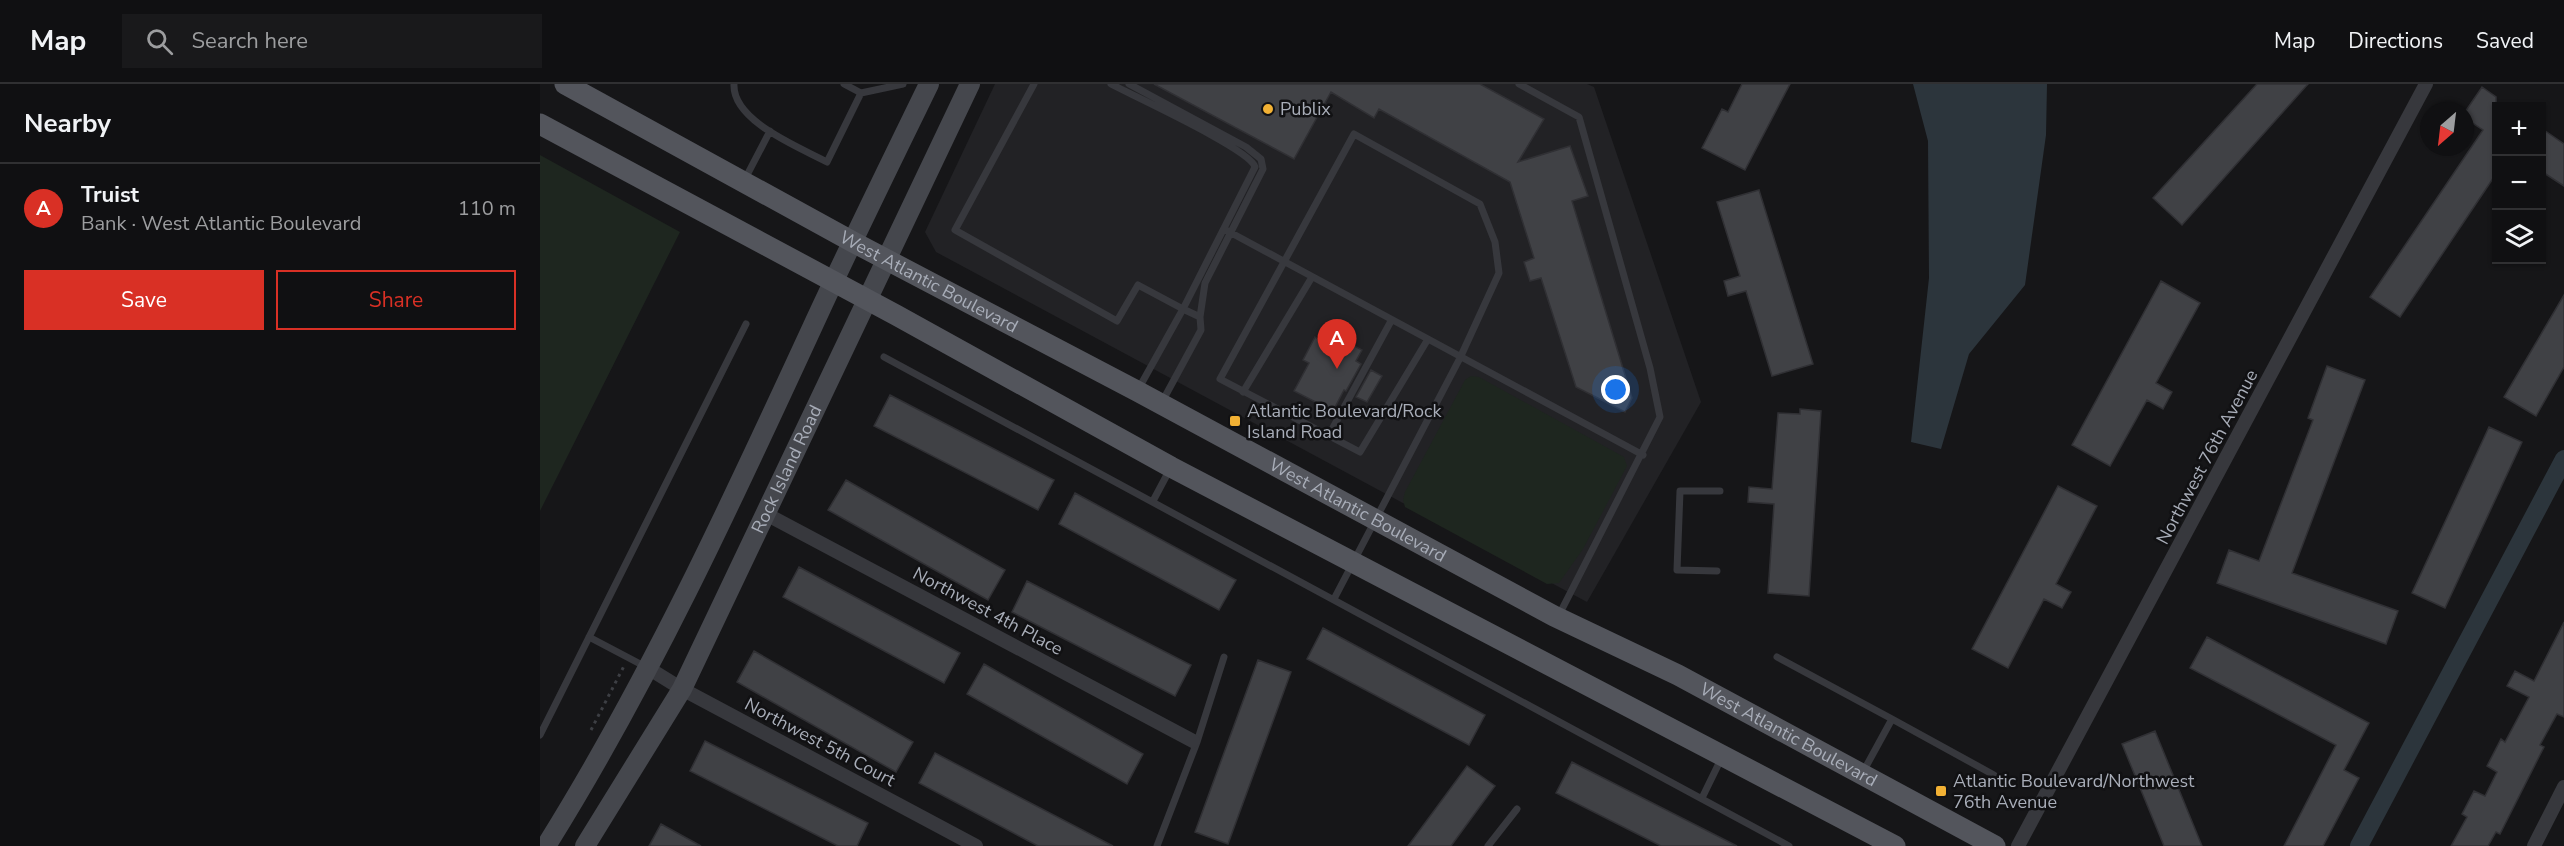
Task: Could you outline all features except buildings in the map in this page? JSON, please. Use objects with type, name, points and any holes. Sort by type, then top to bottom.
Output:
[{"type":"main road","name":"West Atlantic Boulevard","points":[[565,84],[853,242],[1137,391],[1554,616],[1678,675],[1995,846]]},
{"type":"main road","name":"Rock Island Road","points":[[546,846],[611,738],[648,668],[733,498],[929,84]]},
{"type":"main road","name":"Rock Island Road","points":[[585,846],[682,689],[970,84]]},
{"type":"main road","points":[[540,124],[868,300],[1171,467],[1895,846]]},
{"type":"street","name":"Northwest 76th Avenue","points":[[2019,846],[2426,84]]},
{"type":"street","name":"Northwest 4th Place","points":[[766,514],[1195,741]]},
{"type":"street","name":"Northwest 5th Court","points":[[648,668],[682,689],[976,846]]},
{"type":"street","points":[[2534,846],[2564,787]]},
{"type":"lane","points":[[734,84],[734,90],[746,114],[770,131],[827,162],[861,93]]},
{"type":"lane","points":[[844,84],[861,93],[903,84]]},
{"type":"lane","points":[[1034,84],[955,230],[1117,321],[1138,285],[1200,317]]},
{"type":"lane","points":[[1110,84],[1214,137],[1254,163],[1253,174],[1183,309],[1137,391]]},
{"type":"lane","points":[[1129,84],[1246,147],[1261,159],[1263,169],[1205,283],[1200,317],[1201,330],[1160,404]]},
{"type":"lane","points":[[1519,84],[1579,117],[1650,368],[1660,417],[1643,455],[1558,617]]},
{"type":"lane","points":[[745,181],[770,131]]},
{"type":"lane","points":[[1334,599],[1460,358],[1499,273],[1495,242],[1479,204],[1354,134],[1220,379],[1360,452],[1428,339]]},
{"type":"lane","points":[[1224,229],[1643,455]]},
{"type":"lane","points":[[1243,392],[1312,277]]},
{"type":"lane","points":[[1329,435],[1391,321]]},
{"type":"lane","points":[[540,735],[746,324]]},
{"type":"lane","points":[[884,357],[1789,846]]},
{"type":"lane","points":[[1153,501],[1171,467]]},
{"type":"lane","points":[[1717,571],[1677,570],[1680,491],[1720,490]]},
{"type":"lane","points":[[589,637],[648,668]]},
{"type":"lane","points":[[1158,846],[1224,657]]},
{"type":"lane","points":[[1778,657],[1994,775]]},
{"type":"lane","points":[[1862,774],[1892,718]]},
{"type":"lane","points":[[1702,798],[1723,756]]},
{"type":"lane","points":[[1488,846],[1517,809]]},
{"type":"path","points":[[1270,438],[1275,430]]},
{"type":"shaded area","points":[[995,84],[1587,84],[1594,87],[1701,402],[1587,602],[936,252],[925,232]]},
{"type":"shaded area","points":[[1913,84],[2047,84],[2046,135],[2025,285],[1969,354],[1941,449],[1911,442],[1929,278],[1928,141]]},
{"type":"shaded area","points":[[540,155],[680,232],[540,511]]},
{"type":"shaded area","points":[[1471,376],[1479,377],[1624,457],[1627,466],[1583,549],[1559,583],[1547,584],[1405,507],[1403,500],[1405,492],[1465,380]]},
{"type":"waterway","points":[[2359,846],[2564,459]]},
{"type":"place","name":"Publix","points":[[1268,109]]},
{"type":"place","name":"Truist","points":[[1337,369]]},
{"type":"place","name":"Atlantic Boulevard/Rock Island Road","points":[[1235,421]]},
{"type":"place","name":"Atlantic Boulevard/Northwest 76th Avenue","points":[[1941,791]]}]
